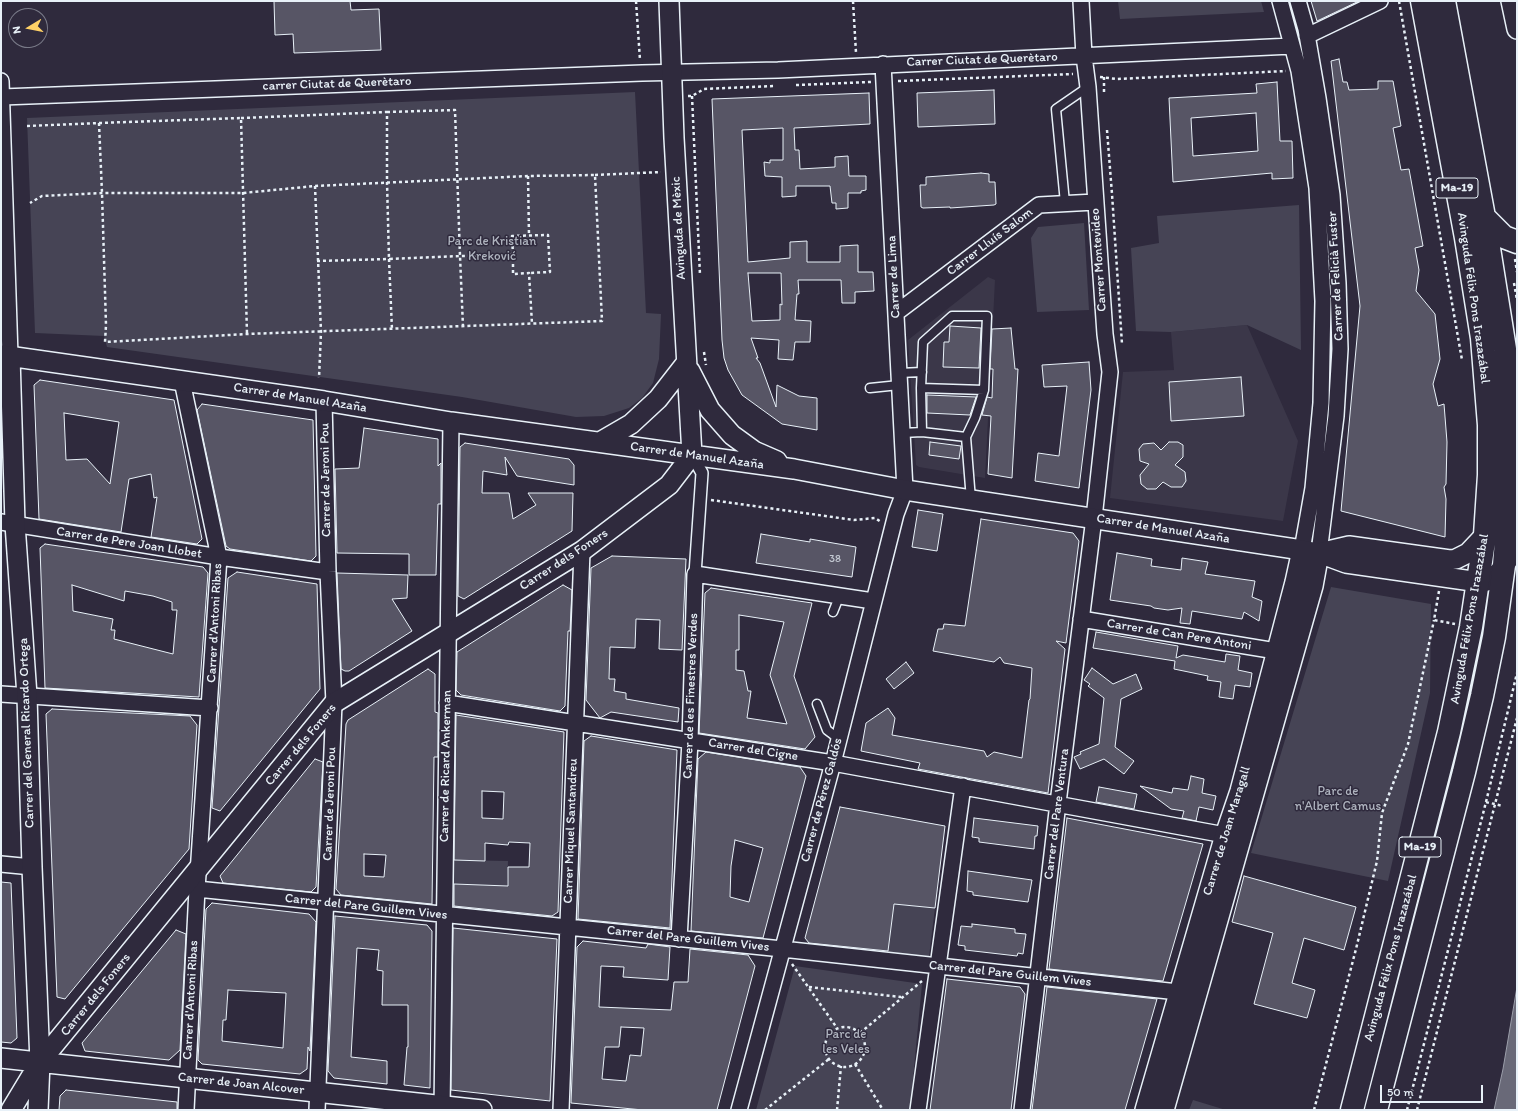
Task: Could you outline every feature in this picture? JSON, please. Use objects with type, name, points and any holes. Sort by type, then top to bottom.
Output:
[{"type":"highway","name":"Avinguda Félix Pons Irazazábal","points":[[1352,1110],[1449,732],[1459,687],[1485,535],[1489,475],[1489,425],[1486,376],[1479,317],[1468,246],[1422,1]]},
{"type":"highway","name":"Avinguda Félix Pons Irazazábal","points":[[1376,1110],[1470,747],[1494,637],[1504,565],[1509,459],[1508,396],[1511,346],[1484,217],[1444,1]]},
{"type":"highway","points":[[1484,217],[1504,237],[1517,242]]},
{"type":"street","name":"Avinguda de Mèxic","points":[[669,1],[676,171],[692,455]]},
{"type":"street","name":"Carrer Montevideo","points":[[1082,1],[1084,56],[1088,81],[1095,202],[1105,334],[1110,372],[1094,518]]},
{"type":"street","name":"Carrer de Felicià Fuster","points":[[1280,1],[1299,71],[1317,188],[1323,310],[1322,403],[1313,488],[1310,551]]},
{"type":"street","name":"Carrer de Felicià Fuster","points":[[1298,1],[1307,36],[1318,98],[1332,195],[1338,283],[1339,334],[1336,416],[1310,551]]},
{"type":"street","points":[[1307,36],[1380,1]]},
{"type":"street","points":[[1511,1],[1517,29]]},
{"type":"street","name":"Carrer Ciutat de Querètaro","points":[[672,73],[778,70],[1292,46]]},
{"type":"street","name":"Carrer de Lima","points":[[883,64],[905,490]]},
{"type":"street","name":"carrer Ciutat de Querètaro","points":[[2,97],[672,73]]},
{"type":"street","points":[[1,81],[5,356]]},
{"type":"street","name":"Carrer Lluís Salom","points":[[896,313],[1039,205],[1095,202]]},
{"type":"street","points":[[1486,376],[1488,367],[1492,360],[1511,346]]},
{"type":"street","name":"Carrer de Manuel Azaña","points":[[5,356],[324,401],[451,422],[794,469],[905,490],[1310,551],[1346,563],[1478,582]]},
{"type":"street","name":"Carrer del General Ricardo Ortega","points":[[5,356],[8,523],[27,696],[40,1062],[38,1110]]},
{"type":"street","name":"Carrer de Manuel Azaña","points":[[600,442],[631,424],[653,404],[686,363],[710,410],[732,435],[754,451],[794,469]]},
{"type":"street","name":"Carrer d'Antoni Ribas","points":[[182,381],[219,557],[199,869]]},
{"type":"street","name":"Carrer de Jeroni Pou","points":[[317,1101],[334,702],[328,572],[324,401]]},
{"type":"street","name":"Carrer de Ricard Ankerman","points":[[442,1108],[451,422]]},
{"type":"street","name":"Carrer dels Foners","points":[[11,1110],[40,1062],[334,702],[582,551],[669,485],[692,455]]},
{"type":"street","name":"Carrer de les Finestres Verdes","points":[[679,939],[690,741],[695,574],[702,473],[692,455]]},
{"type":"street","name":"Carrer de Pérez Galdós","points":[[739,1110],[833,762],[896,514],[905,490]]},
{"type":"street","name":"Carrer del Pare Ventura","points":[[1022,1110],[1058,803],[1094,518]]},
{"type":"street","name":"Carrer de Pere Joan Llobet","points":[[8,523],[219,557],[328,572]]},
{"type":"street","points":[[1310,551],[1349,546],[1450,560],[1456,559],[1468,553],[1485,535]]},
{"type":"street","points":[[1478,582],[1487,581],[1499,572],[1517,548]]},
{"type":"street","name":"Carrer Miquel Santandreu","points":[[561,1110],[582,551]]},
{"type":"street","name":"Carrer de Joan Maragall","points":[[1145,1110],[1178,992],[1225,835],[1240,791],[1295,582],[1310,551]]},
{"type":"street","name":"Carrer de Joan Maragall","points":[[1164,1110],[1313,586],[1310,551]]},
{"type":"street","points":[[695,574],[873,601]]},
{"type":"street","name":"Carrer de Can Pere Antoni","points":[[1081,619],[1276,651]]},
{"type":"street","points":[[1,694],[210,708]]},
{"type":"street","name":"Carrer del Cigne","points":[[447,703],[833,762],[1225,835]]},
{"type":"street","points":[[918,1110],[963,786]]},
{"type":"street","points":[[1,864],[32,867]]},
{"type":"street","points":[[197,889],[199,869]]},
{"type":"street","name":"Carrer d'Antoni Ribas","points":[[186,1110],[197,889]]},
{"type":"street","name":"Carrer del Pare Guillem Vives","points":[[197,889],[782,949],[1178,992]]},
{"type":"street","name":"Carrer de Joan Alcover","points":[[1,1058],[187,1078],[317,1101],[482,1110]]},
{"type":"lane","points":[[1065,203],[1056,109],[1088,81]]},
{"type":"lane","points":[[922,432],[921,388],[923,342],[952,316],[988,316],[984,390],[975,418],[966,437],[971,500]]},
{"type":"lane","points":[[870,388],[922,372]]},
{"type":"lane","points":[[921,388],[984,390]]},
{"type":"lane","points":[[902,433],[922,432],[966,437]]},
{"type":"lane","points":[[833,612],[839,597]]},
{"type":"lane","points":[[817,704],[827,730],[839,739]]},
{"type":"path","points":[[636,1],[639,59],[642,73]]},
{"type":"path","points":[[853,1],[856,66]]},
{"type":"path","points":[[1398,1],[1462,360]]},
{"type":"path","points":[[790,85],[1074,74],[1088,81],[1104,77],[1117,79],[1299,71]]},
{"type":"path","points":[[1104,77],[1104,98]]},
{"type":"path","points":[[673,97],[692,96],[704,89],[783,85]]},
{"type":"path","points":[[27,126],[455,110],[463,327]]},
{"type":"path","points":[[386,112],[392,330]]},
{"type":"path","points":[[241,118],[247,334]]},
{"type":"path","points":[[100,123],[106,342],[247,334],[392,330],[602,321],[595,176]]},
{"type":"path","points":[[1106,126],[1122,346]]},
{"type":"path","points":[[30,203],[42,196],[102,193],[243,193],[315,186],[387,182],[528,176],[595,176],[676,171]]},
{"type":"path","points":[[528,176],[529,236]]},
{"type":"path","points":[[315,186],[320,332],[319,378]]},
{"type":"path","points":[[548,235],[550,272],[513,274],[512,236],[529,236],[548,235]]},
{"type":"path","points":[[317,261],[513,255]]},
{"type":"path","points":[[529,273],[532,324]]},
{"type":"path","points":[[1314,1110],[1356,949],[1376,862],[1382,813],[1408,744],[1434,620]]},
{"type":"path","points":[[1407,1110],[1486,802],[1517,674]]},
{"type":"path","points":[[1417,1110],[1517,718]]},
{"type":"path","points":[[1486,802],[1503,806]]},
{"type":"path","points":[[782,949],[837,1028]]},
{"type":"path","points":[[860,1033],[938,967]]},
{"type":"path","points":[[808,987],[902,998]]},
{"type":"path","points":[[844,1026],[850,1027],[860,1033],[865,1046],[861,1059],[856,1064],[841,1066],[835,1064],[829,1059],[825,1046],[827,1038],[831,1032],[844,1026]]},
{"type":"path","points":[[765,1110],[829,1059]]},
{"type":"path","points":[[856,1064],[883,1110]]},
{"type":"path","points":[[837,1110],[841,1066]]},
{"type":"shaded area","points":[[988,277],[995,280],[985,478],[919,467],[916,465],[908,340]]},
{"type":"shaded area","points":[[1247,325],[1298,441],[1283,521],[1110,498],[1123,372],[1174,370],[1171,332]]},
{"type":"green space","points":[[1118,1],[1261,1],[1264,12],[1120,19]]},
{"type":"green space","name":"Parc de Kristian Kreković","points":[[635,92],[646,313],[661,314],[659,359],[653,383],[642,398],[629,408],[604,416],[576,417],[462,397],[107,347],[104,336],[35,333],[27,118]]},
{"type":"green space","points":[[1299,205],[1301,350],[1247,325],[1171,332],[1136,331],[1131,248],[1159,243],[1157,216]]},
{"type":"green space","points":[[1084,223],[1089,310],[1037,312],[1031,238],[1038,227]]},
{"type":"green space","name":"Parc de n'Albert Camus","points":[[1331,587],[1431,604],[1430,693],[1388,881],[1251,853]]},
{"type":"green space","points":[[453,860],[508,861],[507,886],[453,884]]},
{"type":"green space","points":[[894,904],[935,908],[929,957],[887,953]]},
{"type":"green space","name":"Parc de les Veles","points":[[795,966],[922,984],[910,1110],[756,1110]]},
{"type":"green space","points":[[1193,1100],[1226,1110],[1189,1110]]},
{"type":"water","points":[[1517,987],[1517,1110],[1494,1110],[1503,1069]]},
{"type":"building","points":[[274,1],[350,1],[351,10],[379,9],[381,50],[294,53],[293,34],[275,35]]},
{"type":"building","points":[[1311,1],[1359,1],[1317,21]]},
{"type":"building","points":[[1339,59],[1343,82],[1347,82],[1349,90],[1378,89],[1378,81],[1393,81],[1401,126],[1393,128],[1401,170],[1409,169],[1423,246],[1415,248],[1419,270],[1416,291],[1435,314],[1440,359],[1433,384],[1438,406],[1444,404],[1447,442],[1446,484],[1444,487],[1446,499],[1445,537],[1341,511],[1360,306],[1331,61]]},
{"type":"building","points":[[1277,82],[1280,141],[1292,141],[1293,178],[1272,179],[1272,173],[1173,182],[1169,98],[1257,93],[1256,84]],"holes":[[[1256,113],[1258,151],[1193,156],[1191,118]]]},
{"type":"building","points":[[994,90],[995,124],[918,127],[917,93]]},
{"type":"building","points":[[869,93],[870,124],[794,128],[795,150],[799,150],[800,169],[835,167],[835,157],[848,156],[849,176],[866,176],[866,190],[861,191],[861,193],[848,193],[848,208],[836,209],[836,203],[832,203],[830,186],[796,186],[796,196],[782,197],[782,177],[765,176],[764,162],[770,163],[770,160],[783,160],[783,128],[742,130],[748,262],[790,258],[790,242],[807,241],[807,262],[840,262],[840,246],[858,245],[858,272],[873,272],[874,291],[855,292],[855,303],[842,303],[841,280],[798,280],[799,294],[797,294],[795,320],[811,321],[810,342],[795,342],[793,360],[778,359],[779,340],[751,338],[758,358],[756,358],[760,363],[776,407],[777,385],[799,396],[817,398],[817,430],[782,424],[742,395],[728,370],[724,358],[712,99]],"holes":[[[748,273],[781,273],[782,305],[780,304],[780,320],[752,321]]]},
{"type":"building","points":[[981,173],[989,174],[989,182],[995,182],[996,204],[950,208],[921,207],[920,185],[926,185],[926,177]]},
{"type":"building","points":[[950,326],[981,328],[979,368],[943,367],[944,342],[949,342]]},
{"type":"building","points":[[1011,328],[1015,369],[1018,369],[1012,478],[988,474],[991,416],[982,415],[987,397],[992,398],[993,369],[990,369],[992,329]]},
{"type":"building","points":[[1089,362],[1091,390],[1079,488],[1035,481],[1038,453],[1059,456],[1067,386],[1044,387],[1042,365]]},
{"type":"building","points":[[1241,377],[1244,416],[1171,421],[1169,382]]},
{"type":"building","points":[[40,380],[174,400],[202,539],[197,544],[151,537],[157,497],[154,498],[151,474],[129,479],[121,532],[39,519],[34,385]],"holes":[[[64,413],[119,422],[110,484],[87,459],[66,460]]]},
{"type":"building","points":[[927,395],[976,397],[970,415],[927,413]]},
{"type":"building","points":[[202,404],[313,420],[316,556],[311,561],[230,549],[226,546],[197,410]]},
{"type":"building","points":[[364,428],[438,439],[438,466],[441,463],[441,504],[438,504],[436,575],[409,575],[409,554],[337,553],[335,469],[359,468]]},
{"type":"building","points":[[930,442],[961,446],[959,459],[929,455]]},
{"type":"building","points":[[1169,442],[1178,442],[1183,445],[1183,457],[1175,465],[1185,472],[1186,481],[1182,487],[1171,487],[1163,482],[1156,489],[1147,489],[1141,484],[1140,475],[1149,464],[1140,461],[1139,449],[1143,444],[1154,443],[1161,450]]},
{"type":"building","points":[[465,443],[569,459],[574,465],[574,485],[517,476],[505,457],[507,475],[483,471],[482,493],[509,493],[513,519],[536,505],[528,493],[573,493],[572,531],[464,599],[458,596],[460,447]]},
{"type":"building","points":[[918,510],[943,514],[937,551],[912,547]]},
{"type":"building","points":[[981,519],[1073,533],[1079,541],[1066,643],[1056,641],[1065,649],[1048,793],[918,769],[920,763],[861,751],[866,723],[888,708],[895,718],[892,735],[984,751],[987,757],[994,752],[1022,758],[1030,699],[1032,668],[1004,663],[1000,657],[994,662],[933,651],[938,629],[943,629],[944,624],[965,626]]},
{"type":"building","points":[[761,534],[810,542],[810,539],[856,547],[852,577],[756,563]]},
{"type":"building","points":[[45,544],[203,567],[208,573],[199,697],[45,688],[40,548]],"holes":[[[72,585],[124,601],[125,591],[153,596],[172,602],[172,610],[177,610],[173,654],[114,639],[115,630],[111,630],[113,619],[73,611]]]},
{"type":"building","points":[[1117,553],[1152,559],[1151,566],[1181,570],[1182,558],[1208,562],[1205,574],[1255,581],[1252,597],[1262,601],[1259,621],[1244,612],[1242,619],[1192,611],[1190,624],[1180,623],[1182,608],[1168,610],[1110,600]]},
{"type":"building","points":[[612,556],[686,559],[682,650],[659,649],[660,620],[636,619],[635,648],[610,647],[609,679],[615,679],[614,691],[626,693],[626,699],[679,708],[678,722],[611,712],[600,718],[586,700],[591,568]]},
{"type":"building","points":[[237,572],[317,584],[320,689],[220,811],[212,808],[228,578]]},
{"type":"building","points":[[337,573],[408,575],[407,598],[392,599],[412,631],[349,671],[341,669]]},
{"type":"building","points":[[563,585],[572,590],[570,631],[568,631],[565,706],[560,711],[461,695],[456,690],[457,652]]},
{"type":"building","points":[[711,588],[812,603],[794,676],[815,737],[805,749],[699,733],[705,593]],"holes":[[[739,615],[784,622],[770,675],[787,724],[747,718],[751,691],[748,691],[744,671],[736,670],[736,650],[739,650]]]},
{"type":"building","points":[[1096,632],[1178,646],[1176,658],[1183,655],[1225,662],[1226,654],[1240,656],[1238,670],[1252,673],[1250,687],[1235,685],[1233,699],[1219,697],[1221,682],[1207,680],[1208,676],[1174,669],[1175,661],[1093,648]]},
{"type":"building","points":[[906,662],[914,673],[894,689],[886,679]]},
{"type":"building","points":[[1092,668],[1113,684],[1136,674],[1142,689],[1121,699],[1115,747],[1134,761],[1124,774],[1104,759],[1080,769],[1074,757],[1081,754],[1080,752],[1099,744],[1104,698],[1088,686],[1090,684],[1084,680]]},
{"type":"building","points":[[428,669],[435,674],[435,712],[438,713],[438,757],[434,757],[432,904],[341,895],[336,889],[346,724],[348,720]],"holes":[[[364,854],[386,855],[384,877],[364,876]]]},
{"type":"building","points":[[52,709],[190,716],[197,725],[189,849],[65,999],[57,997],[46,714]]},
{"type":"building","points":[[456,715],[564,732],[558,912],[552,916],[454,906],[454,884],[508,886],[508,867],[529,867],[530,843],[509,842],[508,845],[485,843],[485,861],[454,860]],"holes":[[[482,791],[504,792],[503,819],[482,818]]]},
{"type":"building","points":[[591,736],[677,750],[670,928],[578,919],[584,741]]},
{"type":"building","points":[[706,752],[800,767],[806,776],[763,938],[691,931],[698,759]],"holes":[[[735,840],[763,848],[749,902],[730,897],[731,866]]]},
{"type":"building","points":[[315,759],[323,762],[316,887],[311,892],[223,883],[220,876]]},
{"type":"building","points":[[1191,776],[1204,779],[1202,793],[1216,796],[1213,810],[1199,807],[1196,821],[1182,818],[1184,811],[1171,809],[1140,786],[1172,793],[1173,788],[1188,790]]},
{"type":"building","points":[[1099,787],[1137,794],[1134,809],[1096,802]]},
{"type":"building","points":[[840,807],[945,826],[935,908],[894,904],[888,951],[809,943],[805,938]]},
{"type":"building","points":[[974,818],[1038,826],[1037,836],[1035,836],[1034,849],[979,842],[979,838],[972,837]]},
{"type":"building","points":[[1067,818],[1203,844],[1163,981],[1049,969]]},
{"type":"building","points":[[968,871],[1032,880],[1028,902],[973,895],[973,892],[967,891]]},
{"type":"building","points":[[1244,876],[1356,907],[1344,950],[1304,938],[1292,983],[1315,990],[1307,1018],[1254,1004],[1273,933],[1232,922]]},
{"type":"building","points":[[1,882],[11,883],[17,1038],[11,1043],[1,1042]]},
{"type":"building","points":[[212,903],[309,914],[316,922],[310,1051],[308,1047],[307,1069],[300,1074],[202,1064],[198,1060],[206,909]],"holes":[[[228,990],[286,993],[283,1048],[222,1041],[223,1020],[226,1020]]]},
{"type":"building","points":[[335,916],[427,925],[432,931],[430,1088],[404,1085],[408,1047],[408,1005],[382,1005],[383,971],[377,970],[379,950],[357,948],[351,1057],[387,1061],[387,1084],[334,1078],[328,1071]]},
{"type":"building","points":[[972,924],[1015,929],[1015,933],[1026,934],[1023,954],[1018,953],[1017,956],[965,950],[965,946],[958,945],[961,926],[972,927]]},
{"type":"building","points":[[453,928],[557,939],[550,1101],[451,1090]]},
{"type":"building","points":[[176,930],[186,934],[180,1050],[169,1060],[85,1051],[82,1043]]},
{"type":"building","points":[[583,941],[646,948],[648,944],[670,947],[668,980],[623,977],[624,967],[601,966],[599,1007],[671,1010],[674,982],[688,982],[690,949],[748,955],[755,966],[717,1110],[643,1110],[571,1103],[577,947]],"holes":[[[621,1027],[644,1028],[641,1056],[630,1055],[626,1081],[602,1079],[605,1047],[619,1047]]]},
{"type":"building","points":[[947,979],[1020,987],[1025,994],[1011,1110],[930,1110]]},
{"type":"building","points":[[1047,987],[1157,999],[1125,1110],[1032,1110]]},
{"type":"building","points":[[66,1090],[177,1102],[177,1110],[59,1110],[60,1096]]}]
